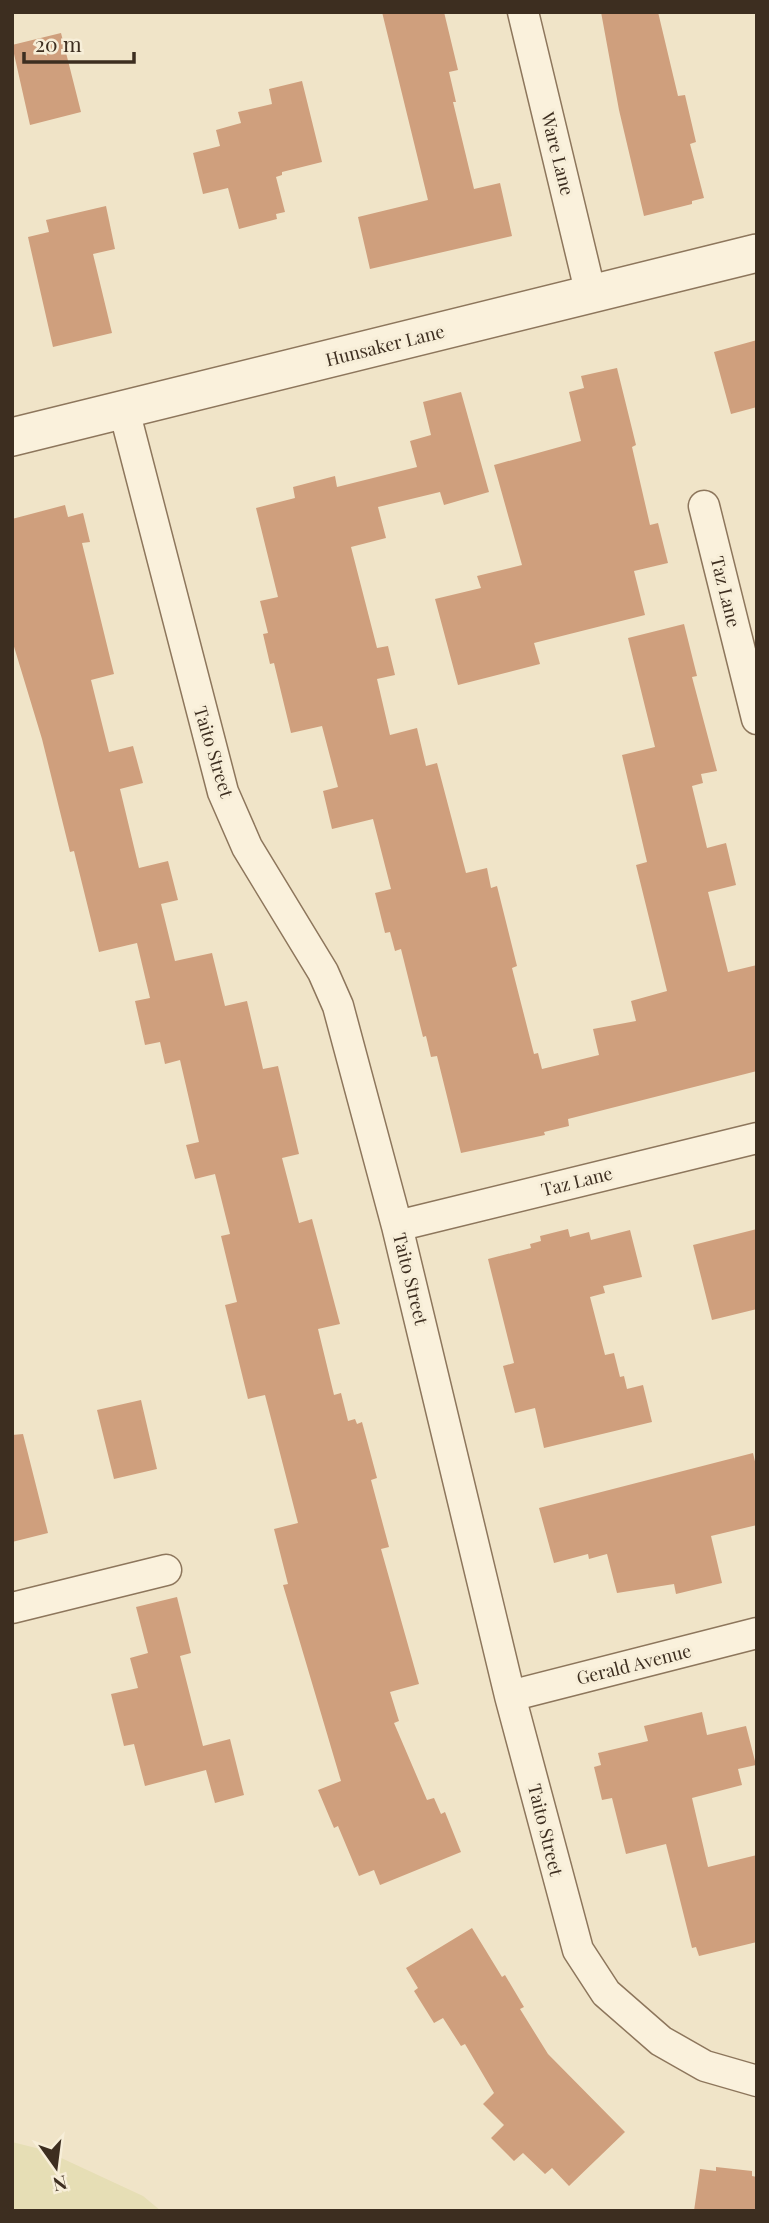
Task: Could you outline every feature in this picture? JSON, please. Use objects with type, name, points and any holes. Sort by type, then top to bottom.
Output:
[{"type":"street","name":"Ware Lane","points":[[523,12],[592,295]]},
{"type":"street","name":"Hunsaker Lane","points":[[12,437],[757,253]]},
{"type":"street","name":"Taito Street","points":[[124,410],[216,772],[247,847],[333,991],[397,1226],[510,1696],[578,1950],[591,1972],[622,2010],[661,2041],[705,2066],[757,2081]]},
{"type":"street","name":"Taz Lane","points":[[704,506],[757,719]]},
{"type":"street","name":"Taz Lane","points":[[397,1226],[757,1138]]},
{"type":"street","points":[[12,1608],[166,1570]]},
{"type":"street","name":"Gerald Avenue","points":[[510,1696],[757,1633]]},
{"type":"shaded area","points":[[12,2142],[44,2150],[143,2196],[161,2211],[12,2211]]},
{"type":"building","points":[[382,12],[444,12],[458,70],[449,72],[456,102],[453,102],[474,189],[500,183],[512,236],[370,269],[358,217],[428,200]]},
{"type":"building","points":[[601,12],[658,12],[678,96],[685,95],[696,142],[690,144],[704,198],[692,201],[692,204],[644,216],[619,110]]},
{"type":"building","points":[[61,33],[81,112],[30,125],[12,45]]},
{"type":"building","points":[[302,81],[322,162],[282,172],[282,175],[276,177],[285,212],[276,214],[277,219],[239,229],[228,188],[203,194],[193,153],[220,146],[216,130],[241,123],[238,112],[272,104],[269,89]]},
{"type":"building","points":[[106,206],[115,249],[93,254],[112,333],[53,347],[28,237],[49,232],[46,220]]},
{"type":"building","points":[[757,340],[757,407],[731,414],[714,352]]},
{"type":"building","points":[[617,368],[636,445],[632,447],[650,525],[658,523],[668,563],[634,571],[645,615],[534,643],[540,664],[458,685],[435,599],[481,588],[477,576],[522,565],[494,465],[581,441],[569,392],[584,388],[581,376]]},
{"type":"building","points":[[461,392],[489,492],[444,505],[440,492],[378,507],[386,538],[351,547],[377,648],[388,646],[395,675],[377,679],[390,735],[417,728],[426,766],[437,763],[466,873],[487,868],[491,888],[497,886],[517,966],[512,968],[534,1054],[538,1053],[542,1069],[599,1055],[593,1029],[636,1021],[631,1001],[667,991],[636,865],[647,862],[622,755],[655,747],[628,638],[684,624],[697,676],[692,677],[717,771],[701,774],[703,783],[692,786],[707,848],[726,843],[736,885],[708,892],[728,972],[757,965],[757,1071],[568,1119],[569,1126],[544,1132],[545,1135],[461,1153],[437,1056],[431,1057],[426,1036],[423,1037],[401,949],[395,951],[390,932],[385,933],[375,893],[391,889],[373,819],[332,829],[323,791],[338,787],[322,726],[291,733],[274,663],[270,664],[263,634],[268,633],[260,601],[278,597],[256,508],[295,498],[293,487],[335,476],[337,487],[417,467],[410,441],[431,435],[423,402]]},
{"type":"building","points":[[65,505],[68,517],[83,513],[90,542],[82,543],[114,674],[91,680],[109,752],[133,746],[143,783],[120,789],[139,868],[168,861],[178,900],[161,904],[175,961],[212,953],[225,1006],[247,1001],[263,1069],[278,1066],[299,1154],[282,1158],[299,1223],[312,1219],[340,1324],[318,1329],[334,1395],[341,1393],[348,1421],[355,1419],[357,1424],[362,1422],[377,1478],[371,1480],[389,1547],[381,1549],[419,1684],[390,1692],[399,1721],[394,1723],[427,1800],[434,1798],[441,1814],[445,1812],[461,1852],[380,1885],[374,1870],[359,1876],[338,1826],[334,1828],[318,1790],[341,1781],[283,1585],[288,1584],[274,1529],[298,1523],[265,1395],[248,1399],[225,1305],[237,1302],[221,1236],[230,1234],[215,1174],[195,1179],[186,1145],[199,1142],[180,1060],[165,1064],[160,1042],[145,1045],[135,1001],[150,998],[137,943],[99,952],[74,851],[70,852],[42,739],[12,640],[12,519]]},
{"type":"building","points":[[568,1229],[570,1237],[589,1232],[591,1240],[630,1230],[642,1277],[603,1286],[605,1293],[590,1297],[605,1355],[614,1353],[620,1377],[624,1376],[627,1389],[643,1385],[652,1422],[544,1448],[535,1408],[515,1413],[503,1366],[514,1363],[488,1259],[531,1248],[530,1244],[541,1241],[540,1236]]},
{"type":"building","points":[[757,1229],[757,1309],[712,1320],[693,1245]]},
{"type":"building","points":[[141,1400],[157,1469],[114,1479],[97,1410]]},
{"type":"building","points":[[23,1434],[48,1533],[12,1542],[12,1435]]},
{"type":"building","points":[[753,1453],[757,1470],[757,1525],[711,1536],[722,1583],[676,1594],[674,1584],[617,1593],[607,1554],[589,1559],[588,1554],[554,1563],[539,1508]]},
{"type":"building","points":[[177,1597],[191,1653],[180,1656],[203,1746],[230,1739],[244,1795],[215,1803],[206,1770],[145,1786],[134,1744],[124,1746],[111,1694],[138,1688],[130,1658],[148,1653],[136,1607]]},
{"type":"building","points":[[702,1712],[707,1735],[746,1726],[756,1765],[738,1769],[742,1785],[692,1798],[708,1867],[757,1855],[757,1942],[699,1956],[696,1947],[692,1948],[666,1844],[626,1854],[612,1798],[602,1800],[594,1767],[601,1765],[598,1753],[648,1741],[644,1726]]},
{"type":"building","points":[[472,1928],[502,1977],[505,1975],[524,2007],[520,2009],[548,2054],[625,2132],[569,2186],[552,2168],[545,2174],[523,2153],[514,2161],[491,2138],[504,2125],[483,2104],[494,2093],[465,2044],[461,2046],[443,2018],[434,2023],[414,1991],[418,1988],[406,1968]]},
{"type":"building","points":[[716,2167],[752,2171],[752,2176],[757,2177],[757,2211],[694,2211],[700,2169],[716,2171]]}]
